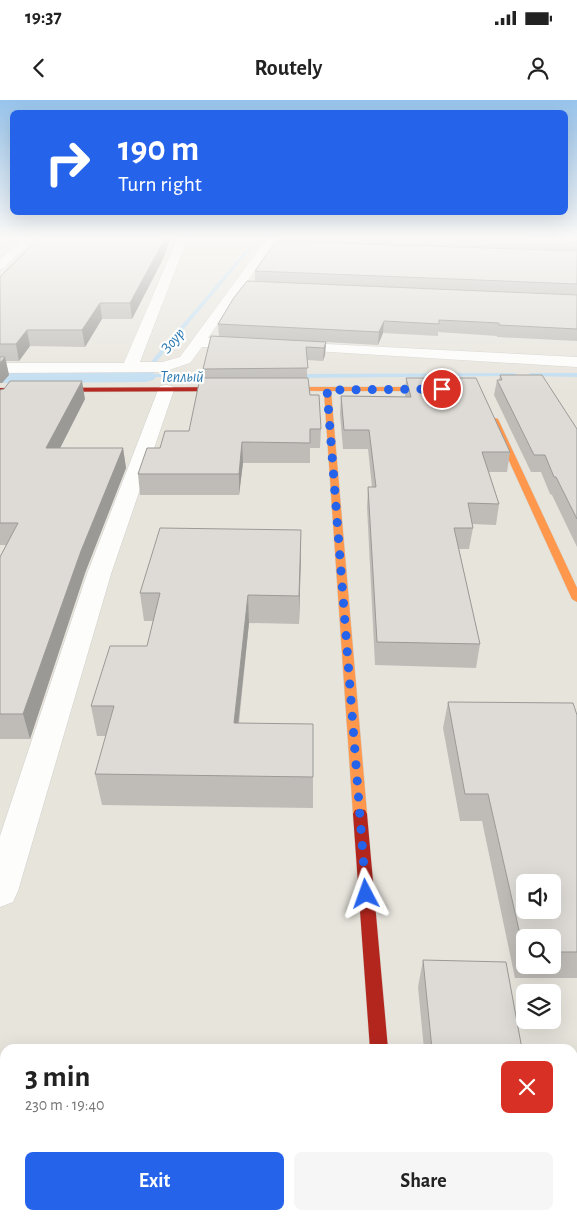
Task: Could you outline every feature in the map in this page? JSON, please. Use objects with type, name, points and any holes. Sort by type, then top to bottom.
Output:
[{"type":"street","points":[[130,368],[162,289]]},
{"type":"street","points":[[0,368],[163,367],[184,360],[236,289]]},
{"type":"street","points":[[199,342],[577,362]]},
{"type":"street","points":[[3,394],[166,390],[452,389]]},
{"type":"street","points":[[0,891],[99,574],[166,390]]},
{"type":"street","points":[[327,390],[379,1044]]},
{"type":"street","points":[[489,407],[577,599]]},
{"type":"shaded area","points":[[0,289],[577,289],[577,1044],[0,1044]]},
{"type":"building","points":[[0,289],[137,289],[130,303],[100,303],[82,330],[27,330],[16,344],[0,344]]},
{"type":"building","points":[[241,289],[441,289],[577,295],[577,329],[439,320],[439,324],[384,321],[379,332],[218,324]]},
{"type":"building","points":[[211,336],[326,342],[324,348],[306,347],[308,368],[203,369]]},
{"type":"building","points":[[500,375],[542,375],[577,429],[577,519],[556,477],[554,477],[545,455],[534,455],[497,380],[502,380]]},
{"type":"building","points":[[200,378],[308,378],[310,395],[319,395],[321,429],[310,429],[310,443],[242,442],[239,474],[138,474],[147,448],[160,448],[165,431],[189,431]]},
{"type":"building","points":[[406,378],[476,378],[510,452],[482,452],[499,504],[468,503],[473,528],[454,528],[480,644],[377,642],[368,487],[376,487],[369,430],[344,430],[341,396],[411,397]]},
{"type":"building","points":[[10,381],[82,381],[46,448],[123,448],[81,551],[23,714],[0,714],[0,557],[18,523],[0,523],[0,390],[4,389]]},
{"type":"building","points":[[160,528],[301,530],[299,596],[248,595],[234,723],[313,724],[313,777],[95,774],[114,706],[91,706],[110,646],[147,646],[160,593],[140,593]]},
{"type":"building","points":[[448,702],[573,703],[577,715],[577,952],[561,952],[561,929],[519,929],[516,919],[561,919],[561,874],[516,874],[516,917],[488,794],[465,794]]},
{"type":"building","points":[[423,960],[506,962],[516,1016],[516,1029],[518,1029],[521,1044],[431,1044]]},
{"type":"waterway","name":"Зоур","points":[[215,289],[155,360],[146,376],[216,376]]},
{"type":"waterway","name":"Теплый","points":[[296,376],[514,375]]},
{"type":"waterway","name":"Теплый","points":[[531,375],[577,375]]},
{"type":"waterway","points":[[0,377],[146,376]]},
{"type":"traffic: slow","points":[[267,389],[443,389]]},
{"type":"traffic: slow","points":[[327,389],[360,814]]},
{"type":"traffic: slow","points":[[494,419],[577,599]]},
{"type":"traffic: jam","points":[[0,390],[267,389]]},
{"type":"traffic: jam","points":[[360,814],[379,1044]]},
{"type":"route","points":[[366,894],[327,390],[442,389]]}]
